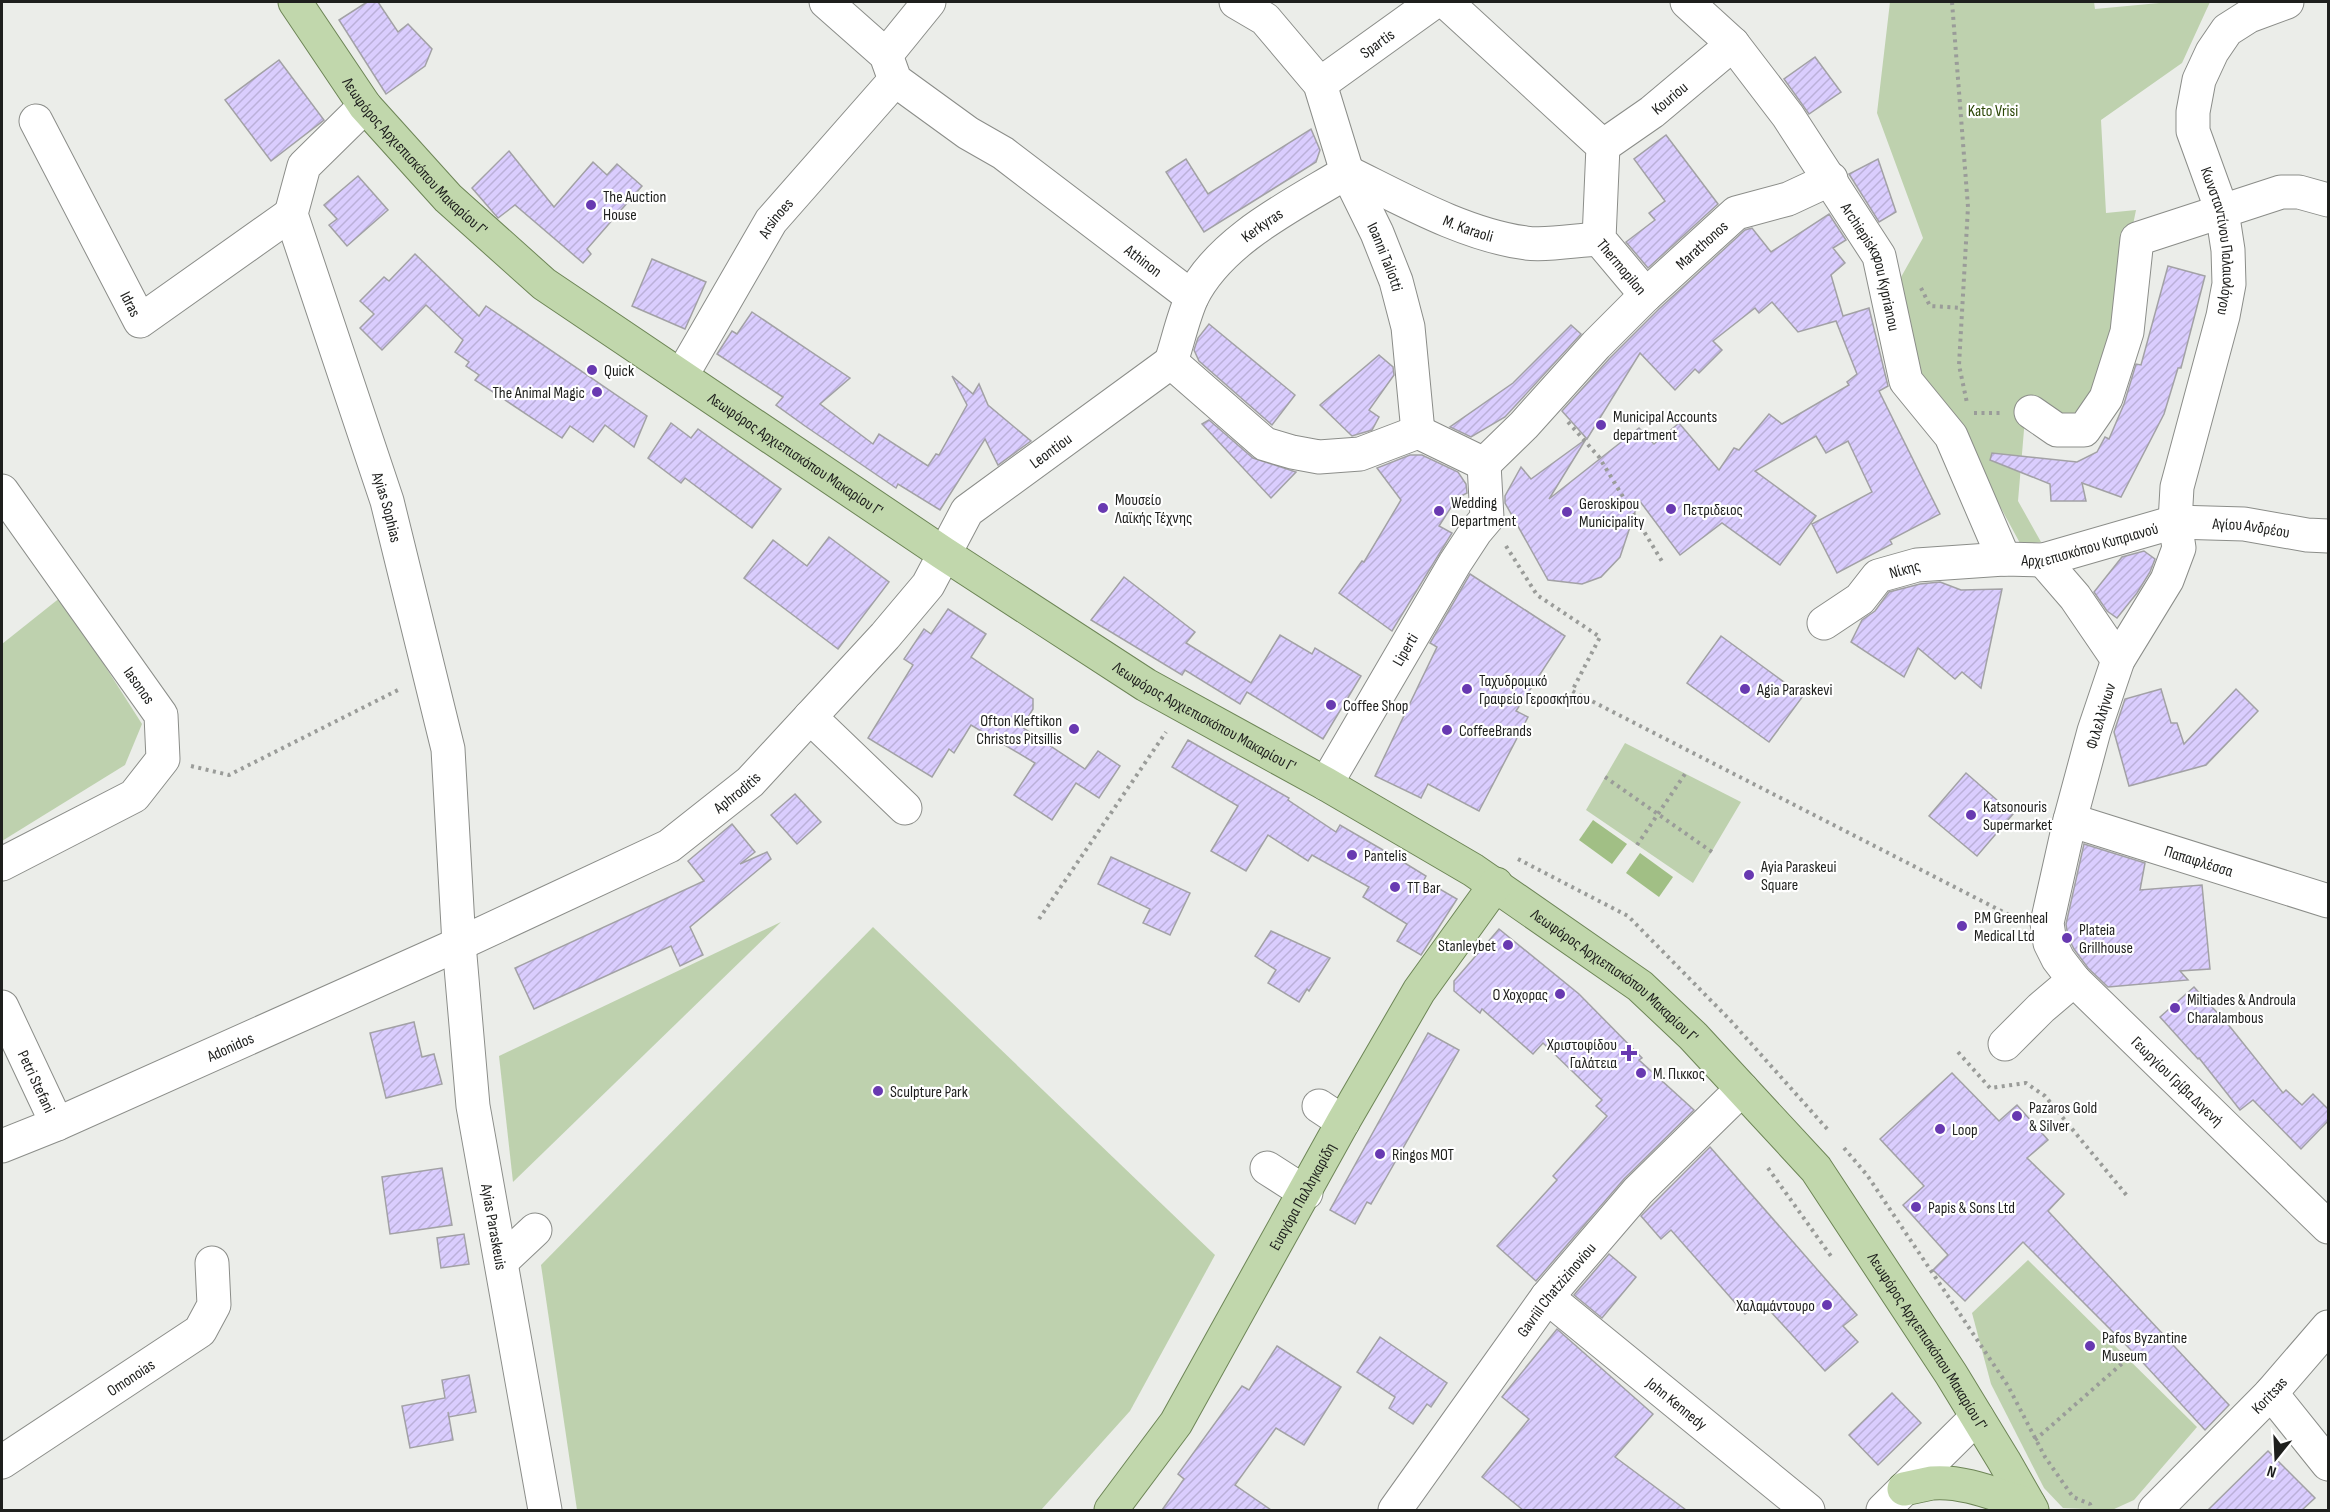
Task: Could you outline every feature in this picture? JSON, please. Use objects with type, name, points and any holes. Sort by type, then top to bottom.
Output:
[{"type":"main road","name":"Λεωφόρος Αρχιεπισκόπου Μακαρίου Γ'","points":[[295,2],[365,106],[448,198],[544,284],[944,553],[1146,685],[1326,784],[1496,884],[1640,986],[1693,1036],[1816,1169],[1977,1417],[2030,1508]]},
{"type":"main road","name":"Ευαγόρα Παλληκαρίδη","points":[[1116,1509],[1176,1423],[1306,1193],[1331,1114],[1496,884]]},
{"type":"main road","points":[[1894,1500],[1934,1483],[1953,1484],[1976,1489],[2030,1508]]},
{"type":"street","name":"Athinon","points":[[826,2],[890,67],[968,133],[1003,153],[1192,297]]},
{"type":"street","name":"Arsinoes","points":[[682,375],[771,221],[890,67],[929,2]]},
{"type":"street","name":"Ioanni Taliotti","points":[[1236,2],[1265,19],[1320,84],[1347,172],[1377,233],[1396,281],[1408,327],[1418,432]]},
{"type":"street","name":"Spartis","points":[[1320,84],[1434,2]]},
{"type":"street","points":[[1446,2],[1603,146]]},
{"type":"street","name":"Archiepiskopou Kyprianou","points":[[1688,2],[1733,44],[1788,116],[1879,256],[1906,381],[1951,436],[2004,559]]},
{"type":"street","name":"Κωνσταντίνου Παλαιολόγου","points":[[2175,522],[2177,487],[2223,316],[2229,284],[2228,250],[2222,211],[2193,130],[2193,111],[2199,80],[2212,52],[2227,30],[2249,16],[2287,2]]},
{"type":"street","name":"Kouriou","points":[[1603,146],[1652,112],[1733,44]]},
{"type":"street","points":[[291,214],[304,166],[365,106]]},
{"type":"street","name":"Idras","points":[[36,121],[140,321],[291,214]]},
{"type":"street","name":"Thermopilon","points":[[1484,464],[1646,295],[1599,239],[1603,146]]},
{"type":"street","name":"Kerkyras","points":[[1192,297],[1212,267],[1237,244],[1265,222],[1347,172]]},
{"type":"street","name":"M. Karaoli","points":[[1347,172],[1453,221],[1503,239],[1528,244],[1599,239]]},
{"type":"street","name":"Marathonos","points":[[1646,295],[1736,213],[1788,199],[1831,179]]},
{"type":"street","points":[[2031,412],[2057,430],[2084,430],[2106,398],[2127,332],[2136,239],[2281,192],[2299,192],[2328,201]]},
{"type":"street","name":"Ayias Sophias","points":[[291,214],[387,501],[448,748],[459,944]]},
{"type":"street","points":[[1192,297],[1171,362],[1265,444],[1292,452],[1319,456],[1360,454],[1418,432],[1484,464],[1487,518]]},
{"type":"street","name":"Leontiou","points":[[944,553],[967,511],[1171,362]]},
{"type":"street","name":"Iasonos","points":[[2,491],[161,715],[163,759]]},
{"type":"street","name":"Liperti","points":[[1326,784],[1455,562],[1487,518]]},
{"type":"street","name":"Αρχιεπισκόπου Κυπριανού","points":[[2004,559],[2043,560],[2175,522]]},
{"type":"street","name":"Αγίου Ανδρέου","points":[[2175,522],[2244,524],[2307,535],[2328,536]]},
{"type":"street","name":"Φιλελλήνων","points":[[2048,929],[2070,820],[2094,731],[2118,660],[2172,568],[2179,548],[2175,522]]},
{"type":"street","name":"Aphroditis","points":[[459,944],[669,846],[750,782],[885,636],[928,585],[944,553]]},
{"type":"street","name":"Νίκης","points":[[1824,623],[1860,599],[1878,576],[1917,565],[1975,563],[2004,559]]},
{"type":"street","points":[[2043,560],[2075,597],[2118,660]]},
{"type":"street","points":[[810,717],[906,807]]},
{"type":"street","points":[[2,864],[134,796],[163,759]]},
{"type":"street","name":"Παπαφλέσσα","points":[[2070,820],[2328,901]]},
{"type":"street","name":"Γεωργίου Γρίβα Διγενή","points":[[2048,929],[2050,942],[2058,959],[2074,980],[2328,1227]]},
{"type":"street","name":"Adonidos","points":[[2,1146],[57,1124],[459,944]]},
{"type":"street","name":"Ayias Paraskeuis","points":[[459,944],[473,1106],[545,1510]]},
{"type":"street","points":[[2005,1044],[2074,980]]},
{"type":"street","name":"Petri Stefani","points":[[2,1007],[57,1124]]},
{"type":"street","name":"Gavriil Chatzizinoviou","points":[[1395,1510],[1547,1297],[1638,1191],[1742,1089]]},
{"type":"street","points":[[1268,1168],[1306,1193]]},
{"type":"street","points":[[502,1261],[535,1230]]},
{"type":"street","name":"Omonoias","points":[[2,1462],[200,1332],[214,1305],[212,1263]]},
{"type":"street","name":"John Kennedy","points":[[1547,1297],[1808,1510]]},
{"type":"street","name":"Koritsas","points":[[2155,1510],[2271,1394],[2328,1327]]},
{"type":"street","points":[[2271,1394],[2328,1464]]},
{"type":"street","points":[[1894,1500],[1977,1417]]},
{"type":"path","points":[[1952,2],[1968,207],[1959,365]]},
{"type":"path","points":[[1930,306],[1962,308]]},
{"type":"path","points":[[1547,400],[1599,457],[1663,563]]},
{"type":"path","points":[[1487,518],[1537,595],[1600,637],[1572,691],[2048,929]]},
{"type":"path","points":[[163,759],[229,775],[430,674]]},
{"type":"path","points":[[1039,920],[1184,706]]},
{"type":"path","points":[[1637,845],[1685,774]]},
{"type":"path","points":[[1605,777],[1712,852]]},
{"type":"path","points":[[1958,1052],[1990,1088],[2026,1083],[2045,1096],[2128,1197]]},
{"type":"path","points":[[1763,1161],[1839,1268]]},
{"type":"path","points":[[2004,1461],[2036,1439],[2134,1353]]},
{"type":"green space","name":"Kato Vrisi","points":[[1890,2],[2094,2],[2095,9],[2170,2],[2210,2],[2182,63],[2101,120],[2106,213],[2136,210],[2109,344],[2088,400],[2068,419],[2025,418],[2018,501],[2041,542],[2021,545],[1956,425],[1920,389],[1896,286],[1923,238],[1877,113]]},
{"type":"green space","points":[[61,597],[142,724],[125,765],[2,841],[2,644]]},
{"type":"green space","points":[[1625,743],[1741,802],[1693,883],[1586,810]]},
{"type":"green space","points":[[781,922],[513,1182],[499,1056]]},
{"type":"green space","name":"Sculpture Park","points":[[873,927],[1215,1255],[1130,1411],[1041,1510],[577,1510],[541,1265]]},
{"type":"green space","points":[[2028,1260],[2197,1427],[2134,1500],[2112,1510],[2063,1508],[2044,1488],[1991,1384],[1972,1313]]},
{"type":"shaded area","points":[[1593,820],[1627,844],[1612,864],[1579,840]]},
{"type":"shaded area","points":[[1640,853],[1673,877],[1659,897],[1626,873]]},
{"type":"building","points":[[367,2],[378,2],[398,32],[408,24],[432,49],[425,66],[386,94],[339,20]]},
{"type":"building","points":[[1815,57],[1841,92],[1809,114],[1784,79]]},
{"type":"building","points":[[279,60],[324,120],[271,161],[225,100]]},
{"type":"building","points":[[1311,129],[1320,150],[1316,162],[1204,232],[1166,172],[1186,159],[1208,194]]},
{"type":"building","points":[[1666,135],[1718,204],[1648,268],[1626,242],[1655,220],[1649,213],[1665,201],[1634,159]]},
{"type":"building","name":"The Auction House","points":[[509,151],[554,207],[593,162],[607,175],[617,164],[642,186],[587,249],[591,254],[583,263],[515,205],[498,218],[472,188]]},
{"type":"building","points":[[1878,159],[1896,212],[1879,222],[1849,174]]},
{"type":"building","points":[[358,176],[388,210],[347,246],[329,225],[337,219],[324,205]]},
{"type":"building","points":[[1829,214],[1846,240],[1833,248],[1845,263],[1831,275],[1843,316],[1869,308],[1888,386],[1879,391],[1940,514],[1890,540],[1892,544],[1837,573],[1812,524],[1872,492],[1848,441],[1826,453],[1816,436],[1755,471],[1816,516],[1780,565],[1722,523],[1680,555],[1639,500],[1620,557],[1601,577],[1582,584],[1548,580],[1505,503],[1505,496],[1521,467],[1531,479],[1586,439],[1549,499],[1639,428],[1654,444],[1679,423],[1719,470],[1734,448],[1739,450],[1769,414],[1782,424],[1849,385],[1847,382],[1857,374],[1836,321],[1798,332],[1772,302],[1759,313],[1755,308],[1713,341],[1722,350],[1699,373],[1695,369],[1675,390],[1640,353],[1587,439],[1562,411],[1659,309],[1745,230],[1752,228],[1771,252]]},
{"type":"building","points":[[415,254],[479,316],[486,306],[647,416],[634,447],[605,425],[593,442],[570,426],[562,438],[475,380],[479,375],[466,366],[469,362],[455,352],[463,340],[426,305],[382,350],[360,328],[374,314],[360,301],[384,277],[389,281]]},
{"type":"building","points":[[652,259],[706,282],[685,329],[632,306]]},
{"type":"building","points":[[2168,266],[2205,276],[2181,368],[2178,368],[2164,414],[2121,497],[2082,483],[2086,501],[2051,501],[2050,484],[1990,460],[1992,453],[2077,462],[2097,452],[2105,437],[2109,439],[2124,404],[2136,364],[2141,365]]},
{"type":"building","points":[[752,312],[850,378],[820,404],[873,444],[879,434],[928,466],[936,454],[939,455],[967,405],[952,376],[973,394],[979,384],[988,405],[1031,441],[998,465],[985,439],[940,510],[898,484],[896,488],[805,426],[776,405],[783,397],[717,354],[732,331],[737,334]]},
{"type":"building","points":[[1209,324],[1295,395],[1272,425],[1199,361],[1194,350],[1198,338]]},
{"type":"building","points":[[1571,325],[1581,334],[1505,417],[1471,437],[1450,427],[1513,383]]},
{"type":"building","points":[[1379,355],[1393,367],[1394,375],[1369,410],[1379,417],[1372,430],[1352,436],[1320,405]]},
{"type":"building","points":[[1209,420],[1253,458],[1296,472],[1271,498],[1202,424]]},
{"type":"building","points":[[671,423],[691,438],[698,429],[781,489],[752,528],[685,478],[681,483],[648,458]]},
{"type":"building","points":[[1410,455],[1422,455],[1458,472],[1466,484],[1467,493],[1457,498],[1439,526],[1452,533],[1392,631],[1339,593],[1362,561],[1364,562],[1401,500],[1377,468]]},
{"type":"building","points":[[829,537],[889,582],[838,649],[744,578],[773,540],[807,566]]},
{"type":"building","points":[[2144,551],[2155,559],[2150,572],[2117,618],[2107,611],[2094,592],[2122,557]]},
{"type":"building","points":[[1470,574],[1565,636],[1516,711],[1528,717],[1479,811],[1428,784],[1421,798],[1375,776],[1437,647],[1430,643]]},
{"type":"building","points":[[1124,577],[1195,632],[1186,643],[1251,683],[1280,635],[1312,654],[1315,648],[1361,676],[1323,739],[1247,692],[1240,704],[1185,670],[1182,675],[1091,620]]},
{"type":"building","points":[[1940,582],[1961,590],[2002,589],[1981,688],[1962,672],[1955,679],[1918,648],[1904,677],[1851,642],[1862,620],[1875,611],[1889,592],[1920,584]]},
{"type":"building","points":[[948,609],[986,634],[971,657],[1033,699],[1033,709],[1022,727],[1085,769],[1098,751],[1120,766],[1099,798],[1076,783],[1052,820],[1014,795],[1035,763],[971,725],[954,753],[949,749],[932,777],[868,738],[913,665],[904,659],[924,629],[931,634]]},
{"type":"building","name":"Agia Paraskevi","points":[[1721,636],[1803,696],[1769,742],[1687,683]]},
{"type":"building","points":[[2161,689],[2171,723],[2177,723],[2184,744],[2236,689],[2258,711],[2206,765],[2129,786],[2114,732],[2125,699]]},
{"type":"building","points":[[1188,740],[1289,798],[1288,800],[1336,832],[1340,825],[1395,857],[1426,876],[1424,880],[1457,899],[1421,955],[1397,941],[1407,924],[1363,897],[1369,887],[1312,855],[1308,861],[1268,835],[1246,871],[1211,851],[1238,806],[1172,767]]},
{"type":"building","name":"Katsonouris Supermarket","points":[[1966,773],[2013,814],[1977,856],[1929,816]]},
{"type":"building","points":[[795,794],[821,822],[797,844],[771,815]]},
{"type":"building","points":[[732,824],[755,852],[740,864],[767,852],[771,859],[690,927],[703,955],[680,966],[671,946],[534,1009],[515,968],[704,881],[688,861]]},
{"type":"building","points":[[2084,844],[2145,863],[2140,890],[2202,885],[2210,969],[2180,971],[2188,980],[2108,987],[2088,968],[2068,937],[2066,924]]},
{"type":"building","points":[[1111,857],[1190,893],[1170,935],[1143,923],[1150,909],[1098,884]]},
{"type":"building","points":[[1499,929],[1579,994],[1642,1058],[1639,1060],[1694,1110],[1624,1179],[1536,1281],[1497,1246],[1557,1180],[1553,1176],[1607,1116],[1596,1106],[1602,1100],[1543,1043],[1533,1054],[1482,1009],[1480,1013],[1454,991],[1454,981]]},
{"type":"building","points":[[1271,931],[1330,958],[1309,991],[1307,989],[1299,1002],[1268,983],[1276,970],[1255,956]]},
{"type":"building","points":[[2194,987],[2231,1028],[2283,1093],[2286,1090],[2302,1105],[2313,1094],[2328,1109],[2328,1121],[2301,1149],[2253,1100],[2240,1110],[2199,1058],[2160,1017]]},
{"type":"building","points":[[414,1022],[422,1057],[434,1054],[442,1084],[386,1098],[370,1033]]},
{"type":"building","points":[[1428,1033],[1459,1050],[1371,1204],[1367,1202],[1355,1224],[1330,1210]]},
{"type":"building","points":[[1952,1073],[1999,1121],[2017,1105],[2048,1140],[2027,1158],[2064,1194],[2048,1211],[2229,1405],[2205,1430],[2134,1353],[2023,1242],[1965,1301],[1933,1270],[1948,1255],[1903,1205],[1924,1186],[1880,1139]]},
{"type":"building","points":[[1710,1147],[1857,1315],[1843,1326],[1858,1342],[1825,1371],[1761,1301],[1745,1314],[1671,1230],[1661,1239],[1641,1216]]},
{"type":"building","points":[[442,1168],[452,1225],[390,1234],[382,1177]]},
{"type":"building","points":[[464,1234],[469,1264],[441,1268],[437,1238]]},
{"type":"building","points":[[1609,1254],[1636,1277],[1602,1318],[1574,1295]]},
{"type":"building","points":[[1557,1329],[1653,1414],[1615,1457],[1686,1510],[1523,1510],[1482,1477],[1529,1419],[1502,1397]]},
{"type":"building","points":[[1380,1337],[1447,1383],[1431,1407],[1427,1404],[1413,1424],[1389,1408],[1395,1397],[1357,1372]]},
{"type":"building","points":[[1277,1346],[1341,1387],[1304,1445],[1276,1428],[1235,1485],[1271,1510],[1162,1510],[1184,1479],[1178,1474],[1242,1386],[1249,1390]]},
{"type":"building","points":[[469,1375],[476,1412],[449,1417],[448,1412],[453,1440],[410,1448],[402,1406],[445,1398],[442,1380]]},
{"type":"building","points":[[1892,1393],[1921,1423],[1878,1465],[1849,1435]]},
{"type":"building","points":[[2268,1451],[2315,1498],[2302,1510],[2208,1510]]},
{"type":"place","name":"The Auction House","points":[[591,205]]},
{"type":"place","name":"Quick","points":[[592,370]]},
{"type":"place","name":"The Animal Magic","points":[[597,392]]},
{"type":"place","name":"Municipal Accounts department","points":[[1601,425]]},
{"type":"place","name":"Μουσείο Λαϊκής Τέχνης","points":[[1103,508]]},
{"type":"place","name":"Πετριδειος","points":[[1671,509]]},
{"type":"place","name":"Wedding Department","points":[[1439,511]]},
{"type":"place","name":"Geroskipou Municipality","points":[[1567,512]]},
{"type":"place","name":"Ταχυδρομικό Γραφείο Γεροσκήπου","points":[[1467,689]]},
{"type":"place","name":"Agia Paraskevi","points":[[1745,689]]},
{"type":"place","name":"Coffee Shop","points":[[1331,705]]},
{"type":"place","name":"Ofton Kleftikon Christos Pitsillis","points":[[1074,729]]},
{"type":"place","name":"CoffeeBrands","points":[[1447,730]]},
{"type":"place","name":"Katsonouris Supermarket","points":[[1971,815]]},
{"type":"place","name":"Pantelis","points":[[1352,855]]},
{"type":"place","name":"Ayia Paraskeui Square","points":[[1749,875]]},
{"type":"place","name":"TT Bar","points":[[1395,887]]},
{"type":"place","name":"P.M Greenheal Medical Ltd","points":[[1962,926]]},
{"type":"place","name":"Plateia Grillhouse","points":[[2067,938]]},
{"type":"place","name":"Stanleybet","points":[[1508,945]]},
{"type":"place","name":"Ο Χοχορας","points":[[1560,994]]},
{"type":"place","name":"Miltiades & Androula Charalambous","points":[[2175,1008]]},
{"type":"place","name":"Χριστοφίδου Γαλάτεια","points":[[1629,1053]]},
{"type":"place","name":"Μ. Πικκος","points":[[1641,1073]]},
{"type":"place","name":"Sculpture Park","points":[[878,1091]]},
{"type":"place","name":"Pazaros Gold & Silver","points":[[2017,1116]]},
{"type":"place","name":"Loop","points":[[1940,1129]]},
{"type":"place","name":"Ringos MOT","points":[[1380,1154]]},
{"type":"place","name":"Papis & Sons Ltd","points":[[1916,1207]]},
{"type":"place","name":"Χαλαμάντουρο","points":[[1827,1305]]},
{"type":"place","name":"Pafos Byzantine Museum","points":[[2090,1346]]}]
